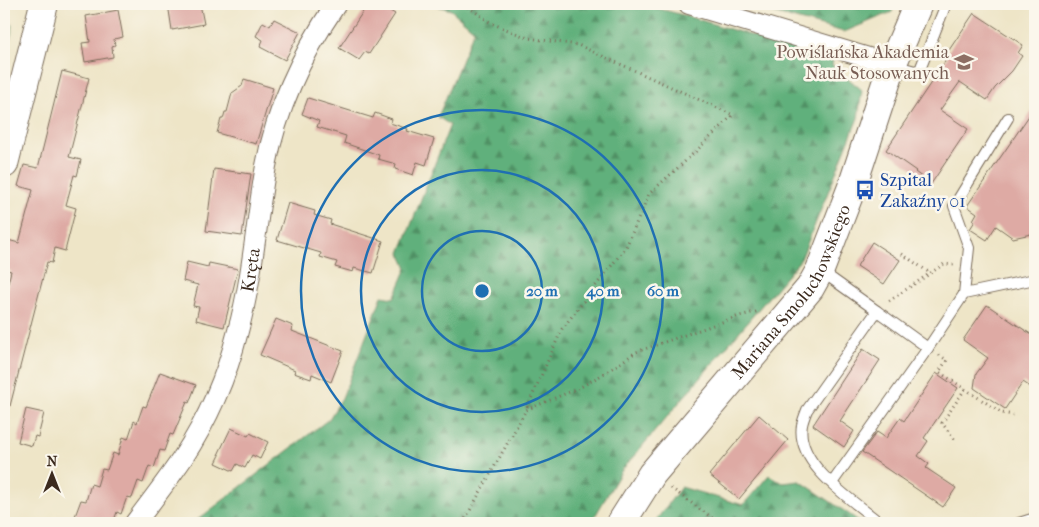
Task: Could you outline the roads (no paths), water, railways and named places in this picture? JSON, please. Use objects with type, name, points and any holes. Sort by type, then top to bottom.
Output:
[{"type":"street","points":[[4,164],[44,4]]},
{"type":"street","name":"Kręta","points":[[136,523],[200,428],[222,377],[238,332],[249,285],[266,165],[274,130],[296,69],[336,4]]},
{"type":"street","points":[[689,4],[892,65]]},
{"type":"street","name":"Mariana Smoluchowskiego","points":[[621,523],[652,474],[810,288],[820,270],[852,187],[892,65],[918,4]]},
{"type":"lane","points":[[892,65],[918,72],[946,4]]},
{"type":"lane","points":[[832,483],[964,294],[969,248],[954,206],[1008,118]]},
{"type":"lane","points":[[820,270],[928,348]]},
{"type":"lane","points":[[964,294],[1035,279]]},
{"type":"lane","points":[[877,311],[807,410],[802,425],[802,437],[806,452],[814,466],[880,523]]},
{"type":"lane","points":[[1019,523],[1035,518]]},
{"type":"waterway","points":[[4,28],[7,17]]},
{"type":"place","name":"Powiślańska Akademia Nauk Stosowanych","points":[[964,62]]},
{"type":"place","name":"Szpital Zakaźny 01","points":[[865,190]]}]
